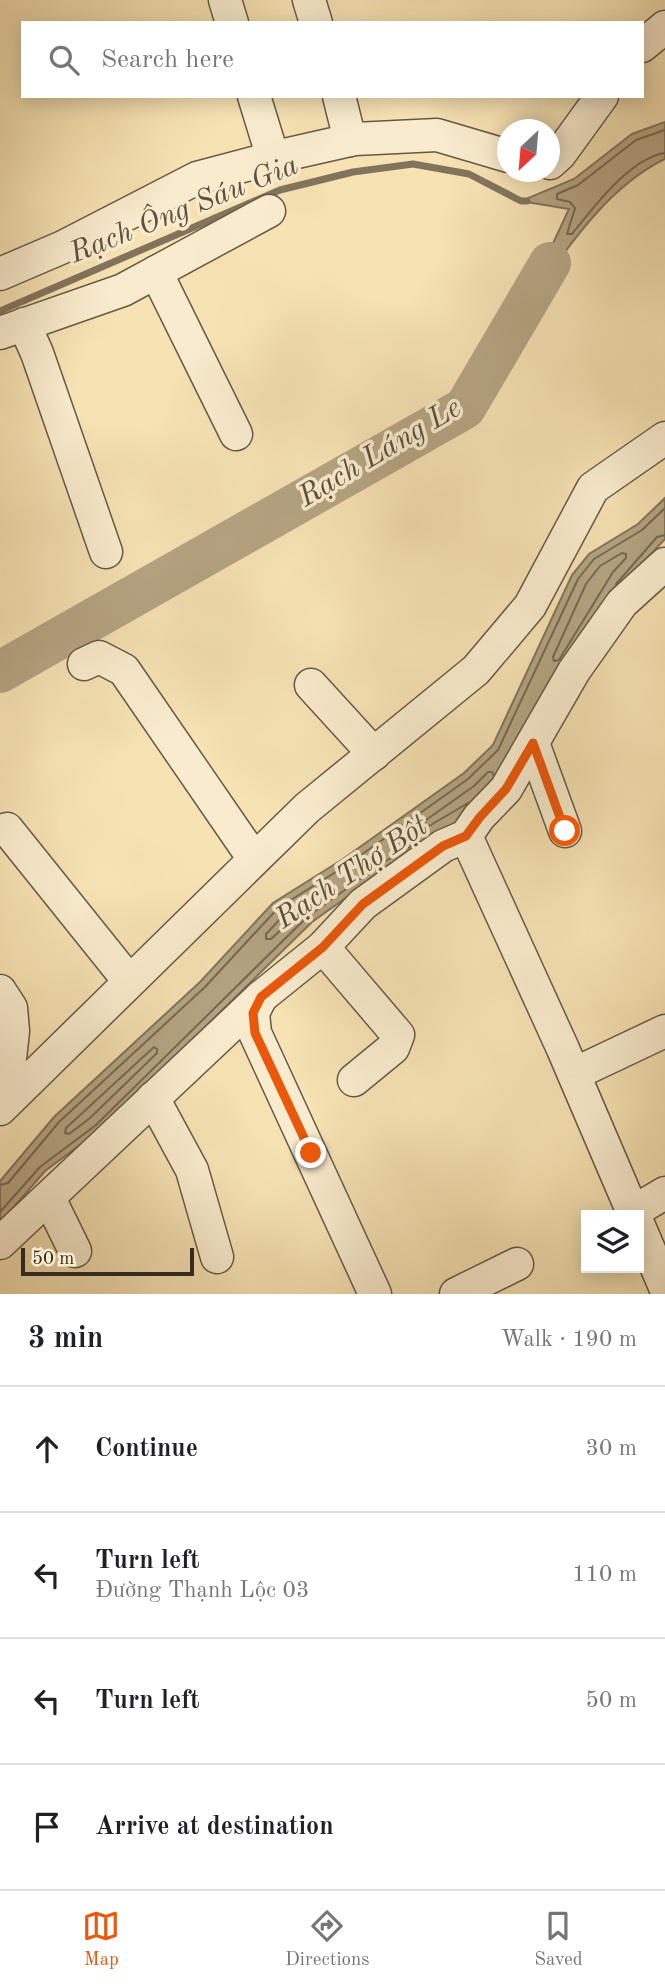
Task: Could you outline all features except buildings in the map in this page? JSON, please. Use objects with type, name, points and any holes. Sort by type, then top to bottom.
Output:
[{"type":"street","points":[[225,0],[231,21]]},
{"type":"street","points":[[309,0],[315,21]]},
{"type":"street","points":[[644,44],[665,27]]},
{"type":"street","points":[[255,98],[273,158]]},
{"type":"street","points":[[340,98],[349,140]]},
{"type":"street","points":[[560,154],[601,98]]},
{"type":"street","points":[[0,274],[63,247],[197,178],[273,158],[349,140],[437,135],[497,153]]},
{"type":"street","points":[[106,552],[37,354],[12,328],[124,290],[269,211]]},
{"type":"street","points":[[156,272],[236,434]]},
{"type":"street","points":[[10,1099],[307,808],[476,670],[530,606],[593,488],[665,438]]},
{"type":"street","points":[[0,1243],[261,997],[323,947],[363,904],[443,846],[466,836],[506,789],[574,671],[622,603],[665,564]]},
{"type":"street","points":[[84,664],[99,657],[124,670],[254,859]]},
{"type":"street","points":[[311,684],[374,754]]},
{"type":"street","points":[[533,743],[565,831]]},
{"type":"street","points":[[8,829],[129,981]]},
{"type":"street","points":[[466,836],[632,1210]]},
{"type":"street","points":[[323,947],[398,1035],[393,1048],[354,1080]]},
{"type":"street","points":[[0,992],[11,1008],[13,1031],[9,1068],[10,1099]]},
{"type":"street","points":[[261,997],[253,1013],[255,1033],[375,1294]]},
{"type":"street","points":[[573,1074],[665,1031]]},
{"type":"street","points":[[153,1098],[192,1170],[217,1257]]},
{"type":"street","points":[[644,1210],[665,1193]]},
{"type":"street","points":[[49,1198],[75,1251]]},
{"type":"street","points":[[644,1236],[663,1274]]},
{"type":"street","points":[[456,1294],[517,1264]]},
{"type":"water","points":[[665,122],[665,159],[622,188],[585,226],[521,312],[569,209],[521,201],[574,179],[632,134]]},
{"type":"water","name":"Rạch Thợ Bột","points":[[665,498],[665,539],[626,581],[478,816],[388,868],[312,922],[100,1130],[45,1171],[0,1223],[0,1181],[54,1117],[200,982],[273,903],[343,859],[464,773],[493,745],[572,575],[589,554],[638,524]]},
{"type":"waterway","name":"Rạch Ông Sáu Gia","points":[[0,311],[280,190],[353,172],[413,164],[469,174],[521,201],[527,201]]},
{"type":"waterway","name":"Rạch Láng Le","points":[[0,672],[465,408],[550,263]]},
{"type":"route","points":[[311,1153],[255,1033],[253,1013],[261,997],[323,947],[363,904],[443,846],[466,836],[506,789],[533,743],[565,831]]}]
